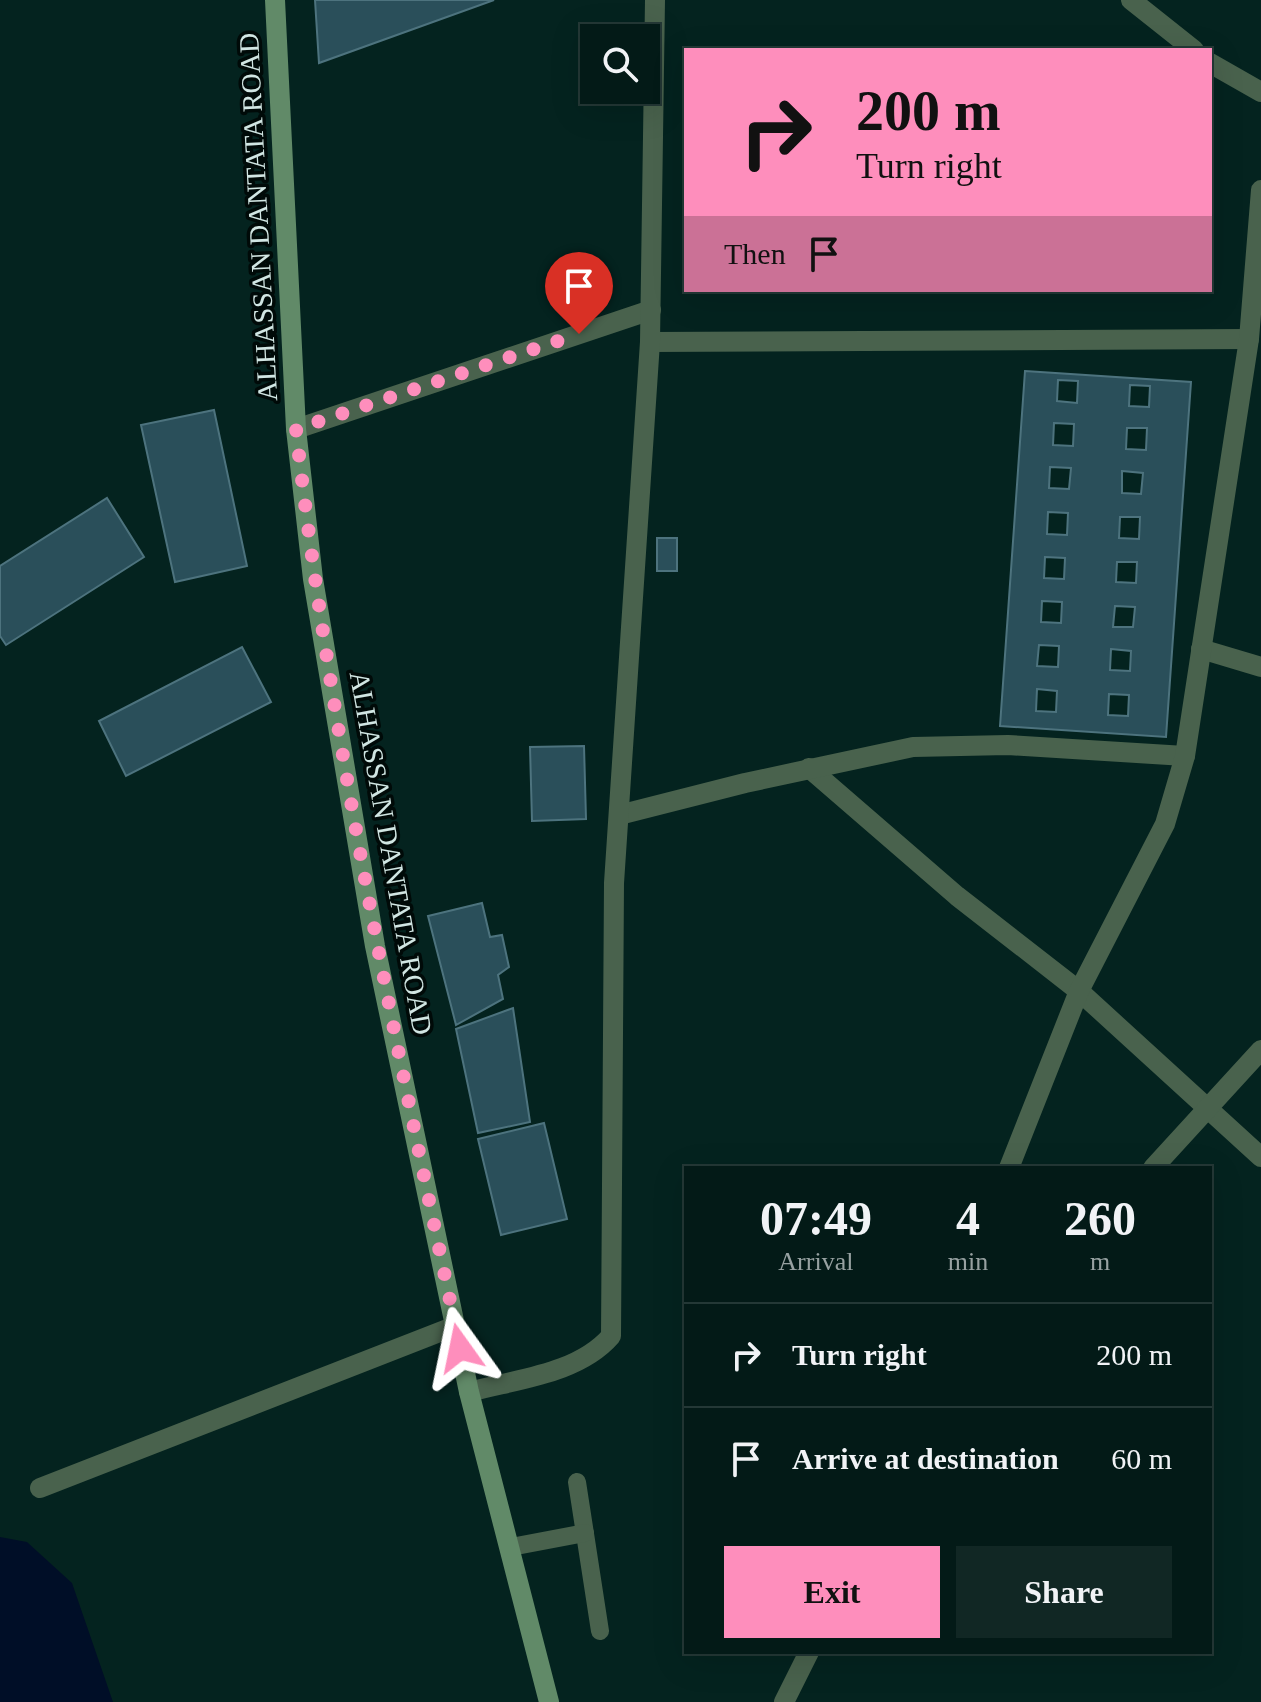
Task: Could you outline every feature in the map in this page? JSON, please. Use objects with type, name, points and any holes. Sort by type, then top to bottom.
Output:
[{"type":"street","name":"ALHASSAN DANTATA ROAD","points":[[275,0],[296,429],[313,579],[375,946],[469,1392],[549,1702]]},
{"type":"street","points":[[469,1392],[569,1365],[596,1353],[611,1336],[614,883],[650,342],[655,0]]},
{"type":"street","points":[[1131,0],[1191,48]]},
{"type":"street","points":[[1212,64],[1261,92]]},
{"type":"street","points":[[1010,1166],[1079,991],[1165,824],[1185,756],[1249,339],[1261,190]]},
{"type":"street","points":[[296,429],[651,310]]},
{"type":"street","points":[[650,342],[1249,339]]},
{"type":"street","points":[[1201,649],[1261,667]]},
{"type":"street","points":[[619,815],[809,768],[913,747],[1008,745],[1185,756]]},
{"type":"street","points":[[809,768],[957,896],[1079,991],[1261,1157]]},
{"type":"street","points":[[1155,1166],[1261,1050]]},
{"type":"street","points":[[40,1488],[455,1326]]},
{"type":"street","points":[[784,1702],[808,1654]]},
{"type":"lane","points":[[577,1482],[600,1631]]},
{"type":"lane","points":[[511,1547],[585,1533]]},
{"type":"water","points":[[0,1537],[27,1542],[72,1583],[113,1702],[0,1702]]},
{"type":"building","points":[[315,0],[494,0],[319,63]]},
{"type":"building","points":[[1025,371],[1191,382],[1166,737],[1000,726]],"holes":[[[1058,380],[1078,381],[1077,403],[1057,401]],[[1130,385],[1150,386],[1149,407],[1129,406]],[[1054,423],[1074,424],[1073,446],[1053,445]],[[1127,428],[1147,428],[1146,450],[1126,449]],[[1050,467],[1071,468],[1069,489],[1049,488]],[[1122,471],[1143,473],[1141,494],[1122,493]],[[1048,512],[1068,513],[1067,535],[1047,534]],[[1120,517],[1140,517],[1139,539],[1119,538]],[[1045,557],[1065,558],[1064,579],[1044,578]],[[1117,562],[1137,562],[1136,583],[1116,582]],[[1042,601],[1062,602],[1061,623],[1041,622]],[[1115,606],[1135,607],[1133,627],[1113,627]],[[1039,645],[1059,646],[1058,667],[1037,666]],[[1111,649],[1131,651],[1130,671],[1110,670]],[[1037,689],[1057,691],[1056,712],[1036,711]],[[1109,694],[1129,695],[1128,716],[1108,715]]]},
{"type":"building","points":[[214,410],[247,566],[175,582],[141,425]]},
{"type":"building","points":[[107,498],[144,557],[6,645],[0,636],[0,566]]},
{"type":"building","points":[[657,538],[677,538],[677,571],[657,571]]},
{"type":"building","points":[[242,647],[271,702],[126,776],[99,721]]},
{"type":"building","points":[[584,746],[586,819],[532,821],[530,747]]},
{"type":"building","points":[[482,903],[490,937],[502,935],[509,967],[498,975],[503,999],[456,1025],[428,916]]},
{"type":"building","points":[[513,1008],[530,1122],[478,1133],[456,1029]]},
{"type":"building","points":[[544,1123],[567,1219],[501,1235],[478,1139]]},
{"type":"route","points":[[460,1348],[375,946],[313,579],[296,429],[579,334]]}]
